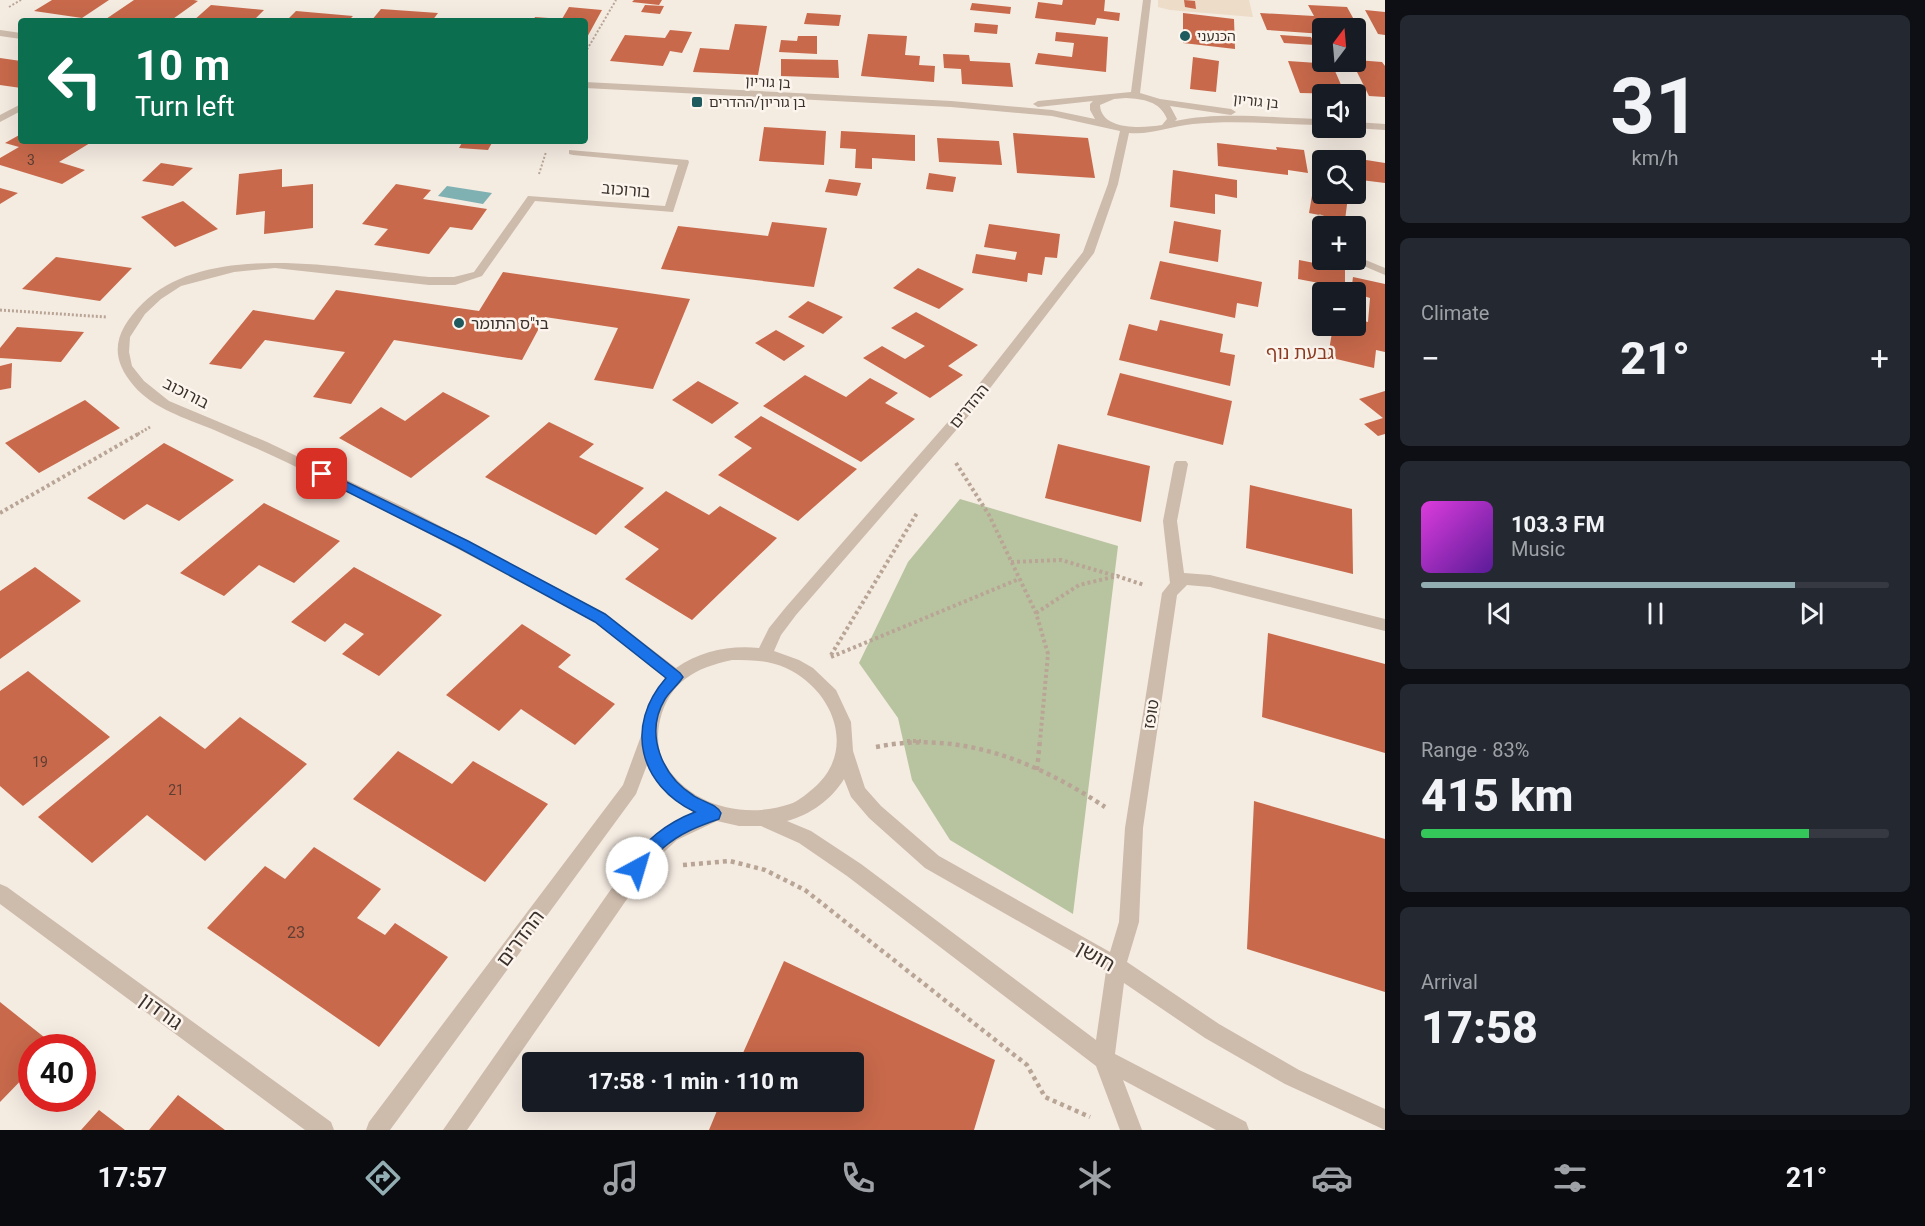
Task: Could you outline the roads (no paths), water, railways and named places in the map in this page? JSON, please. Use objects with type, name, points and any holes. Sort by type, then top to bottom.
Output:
[{"type":"street","points":[[1135,95],[1147,0]]},
{"type":"street","points":[[0,33],[18,36]]},
{"type":"street","name":"בן גוריון","points":[[588,86],[951,104],[1053,113],[1145,131],[1207,120],[1312,122]]},
{"type":"street","name":"בן גוריון","points":[[951,104],[1051,104],[1135,95],[1156,101],[1312,121]]},
{"type":"street","points":[[1109,96],[1097,102],[1094,110],[1098,117],[1118,127]]},
{"type":"street","points":[[1156,101],[1171,112],[1172,119],[1167,126]]},
{"type":"street","points":[[0,119],[18,109]]},
{"type":"street","points":[[1366,126],[1385,127]]},
{"type":"street","name":"ההדרים","points":[[764,655],[775,632],[790,612],[966,411],[1088,253],[1113,184],[1118,127]]},
{"type":"street","name":"בורוכוב","points":[[573,152],[684,162],[669,210],[532,198],[478,274],[455,281],[429,281],[275,265],[204,275],[177,284],[157,296],[124,337],[123,352],[126,366],[139,384],[164,404],[262,445],[504,566],[600,618],[675,677]]},
{"type":"street","points":[[1366,263],[1385,272]]},
{"type":"street","name":"טופז","points":[[1104,1059],[1116,966],[1129,922],[1134,828],[1174,589],[1170,521],[1181,464]]},
{"type":"street","points":[[1174,589],[1184,579],[1210,581],[1385,625]]},
{"type":"street","points":[[732,654],[764,655],[791,663],[815,677],[834,699],[845,724],[845,753],[836,776],[818,797],[793,812],[764,819],[739,818],[713,813],[688,801],[667,784],[654,762],[648,739],[650,716],[660,695],[675,677],[701,662],[732,654]]},
{"type":"street","name":"ההדרים","points":[[377,1130],[630,789],[648,739]]},
{"type":"street","name":"חושן","points":[[845,753],[857,792],[874,812],[932,862],[1116,966],[1212,1031],[1292,1077],[1385,1120]]},
{"type":"street","points":[[454,1130],[637,868],[657,843],[685,823],[713,813]]},
{"type":"street","points":[[764,819],[805,837],[854,870],[1104,1059],[1238,1130]]},
{"type":"street","name":"גורדון","points":[[0,893],[323,1130]]},
{"type":"street","points":[[1104,1059],[1131,1130]]},
{"type":"water","points":[[447,186],[492,193],[483,204],[438,196]]},
{"type":"place","name":"הכנעני","points":[[1185,36]]},
{"type":"place","name":"בן גוריון/ההדרים","points":[[697,102]]},
{"type":"place","name":"בי\"ס התומר","points":[[459,323]]},
{"type":"district","name":"גבעת נוף","points":[[1300,352]]}]
